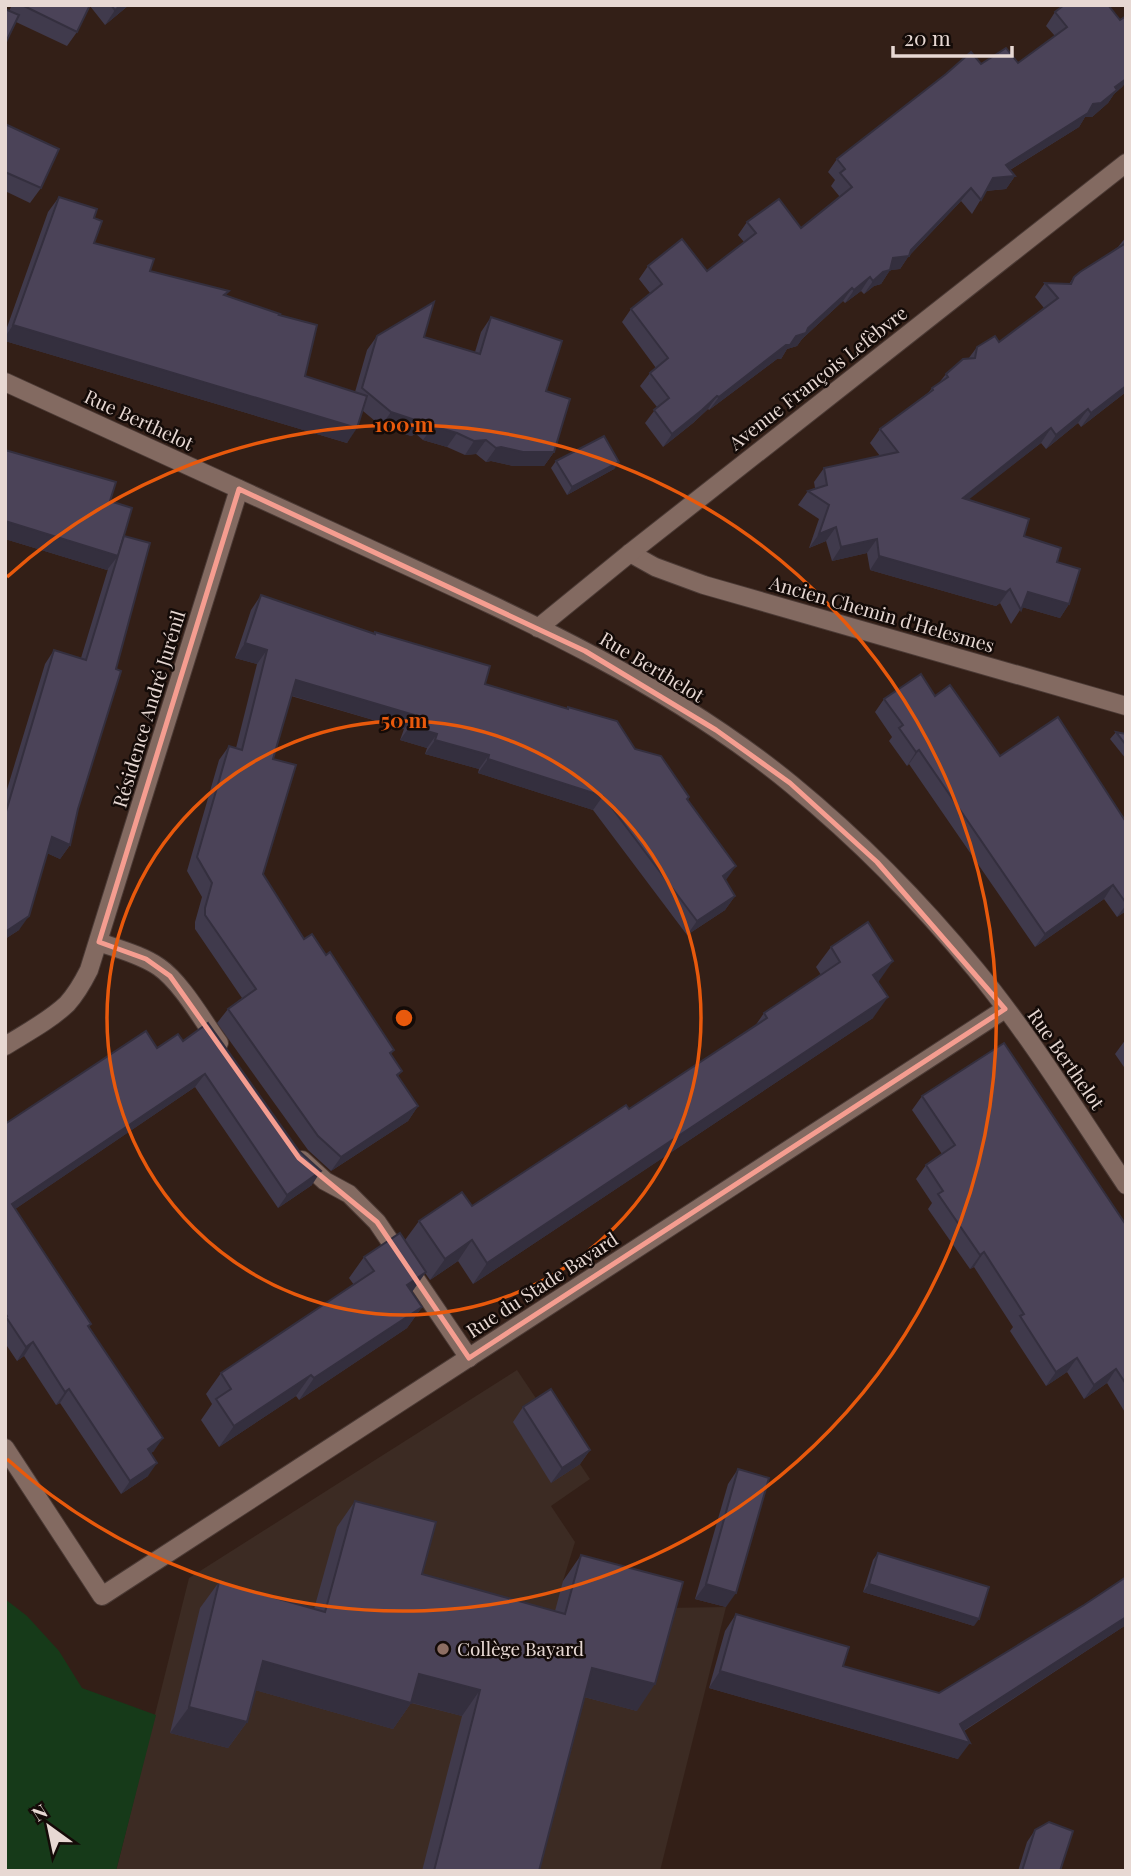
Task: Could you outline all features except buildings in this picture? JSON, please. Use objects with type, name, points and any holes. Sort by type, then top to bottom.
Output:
[{"type":"street","name":"Avenue François Lefèbvre","points":[[538,628],[1126,163]]},
{"type":"street","name":"Rue Berthelot","points":[[5,382],[480,599],[585,651],[654,690],[751,754],[790,783],[877,862],[976,969],[1126,1185]]},
{"type":"street","name":"Résidence André Jurénil","points":[[5,1046],[55,1014],[68,1002],[89,971],[239,489]]},
{"type":"street","name":"Ancien Chemin d'Helesmes","points":[[630,553],[655,568],[704,584],[1126,706]]},
{"type":"street","points":[[99,942],[146,959],[170,976],[229,1058]]},
{"type":"street","name":"Rue du Stade Bayard","points":[[5,1448],[102,1596],[1005,1009]]},
{"type":"street","points":[[291,1147],[312,1170],[325,1181],[349,1194],[377,1222],[469,1358]]},
{"type":"highlighted area","points":[[239,489],[585,651],[716,730],[790,783],[877,862],[1005,1009],[469,1358],[377,1222],[299,1158],[170,976],[146,959],[99,942]]},
{"type":"shaded area","name":"Collège Bayard","points":[[517,1370],[590,1479],[551,1506],[575,1542],[563,1581],[665,1608],[726,1607],[660,1871],[116,1871],[189,1578]]},
{"type":"green space","points":[[5,1599],[27,1616],[59,1651],[82,1688],[156,1715],[116,1871],[5,1871]]},
{"type":"place","name":"Collège Bayard","points":[[443,1649]]}]
